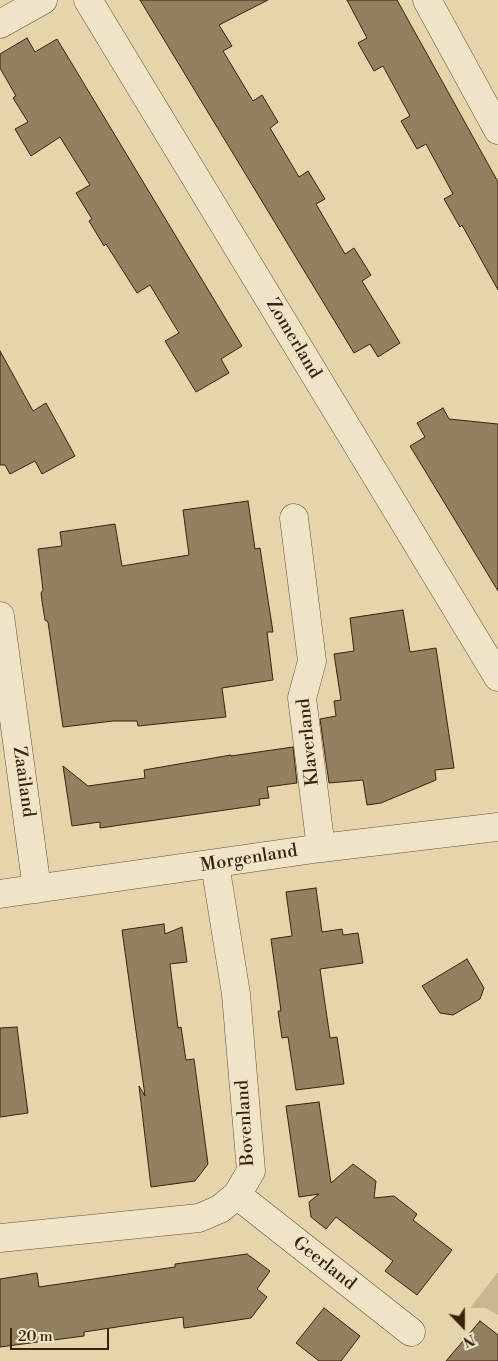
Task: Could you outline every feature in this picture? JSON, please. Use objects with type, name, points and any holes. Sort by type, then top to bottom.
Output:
[{"type":"street","points":[[0,24],[43,0]]},
{"type":"street","name":"Zomerland","points":[[88,0],[498,677]]},
{"type":"street","points":[[427,0],[498,130]]},
{"type":"street","name":"Klaverland","points":[[294,518],[312,661],[302,698],[321,848]]},
{"type":"street","name":"Zaailand","points":[[0,616],[37,889]]},
{"type":"street","name":"Morgenland","points":[[0,894],[321,848],[498,827]]},
{"type":"street","name":"Bovenland","points":[[0,1238],[199,1218],[220,1209],[237,1195],[251,1171],[236,994],[215,864]]},
{"type":"street","name":"Geerland","points":[[237,1195],[411,1332]]},
{"type":"shaded area","points":[[498,1272],[498,1315],[486,1308],[470,1308]]},
{"type":"building","points":[[140,0],[268,0],[219,25],[232,46],[223,51],[253,101],[262,95],[278,122],[270,128],[299,177],[308,171],[325,199],[316,204],[345,254],[354,248],[371,275],[362,281],[400,343],[378,357],[370,344],[354,353]]},
{"type":"building","points":[[347,0],[397,0],[498,182],[498,290],[462,225],[460,227],[444,199],[453,194],[426,144],[417,149],[401,121],[410,116],[383,66],[374,71],[358,43],[367,38]]},
{"type":"building","points":[[27,38],[35,52],[57,39],[242,346],[221,359],[229,373],[196,392],[165,341],[179,333],[150,285],[137,293],[89,221],[92,219],[76,193],[90,185],[60,137],[31,156],[15,129],[28,122],[13,98],[16,96],[0,68],[0,54]]},
{"type":"building","points":[[0,351],[33,411],[46,403],[75,456],[42,474],[35,461],[10,474],[5,465],[0,465]]},
{"type":"building","points":[[443,408],[449,419],[498,424],[498,591],[410,446],[425,437],[417,423]]},
{"type":"building","points":[[248,501],[255,549],[260,548],[273,632],[267,632],[273,680],[222,688],[226,717],[138,726],[137,721],[113,721],[63,727],[48,622],[45,620],[42,601],[41,593],[43,590],[38,549],[62,546],[60,532],[115,524],[122,566],[189,555],[183,510]]},
{"type":"building","points":[[403,610],[410,652],[436,648],[454,768],[435,770],[436,780],[381,803],[367,805],[363,780],[329,783],[320,719],[336,716],[334,701],[341,700],[334,654],[354,651],[350,618]]},
{"type":"building","points":[[293,747],[297,783],[267,787],[269,798],[259,799],[260,805],[100,828],[100,822],[72,826],[63,766],[88,786],[145,778],[144,770],[231,755]]},
{"type":"building","points":[[316,888],[322,932],[342,929],[343,935],[358,933],[363,963],[320,969],[330,1038],[337,1037],[344,1084],[296,1090],[288,1037],[282,1038],[278,1011],[281,1011],[271,939],[292,936],[286,892]]},
{"type":"building","points":[[164,924],[165,934],[182,927],[187,962],[170,964],[178,1028],[181,1027],[186,1060],[194,1059],[208,1164],[195,1181],[151,1187],[139,1086],[145,1096],[122,930]]},
{"type":"building","points":[[467,959],[484,988],[480,999],[453,1015],[440,1013],[422,986]]},
{"type":"building","points":[[17,1027],[28,1113],[0,1117],[0,1028]]},
{"type":"building","points":[[319,1102],[331,1183],[353,1164],[376,1181],[374,1198],[394,1196],[417,1214],[413,1220],[452,1250],[417,1295],[385,1271],[393,1261],[336,1217],[326,1229],[311,1217],[309,1202],[319,1194],[299,1197],[286,1106]]},
{"type":"building","points":[[247,1254],[270,1271],[257,1289],[267,1297],[251,1318],[184,1328],[183,1317],[84,1332],[84,1336],[0,1347],[0,1279],[37,1273],[39,1287],[175,1267],[175,1264]]},
{"type":"building","points":[[324,1308],[360,1336],[341,1361],[319,1361],[296,1343]]},
{"type":"building","points":[[480,1321],[498,1335],[498,1361],[446,1361]]}]
